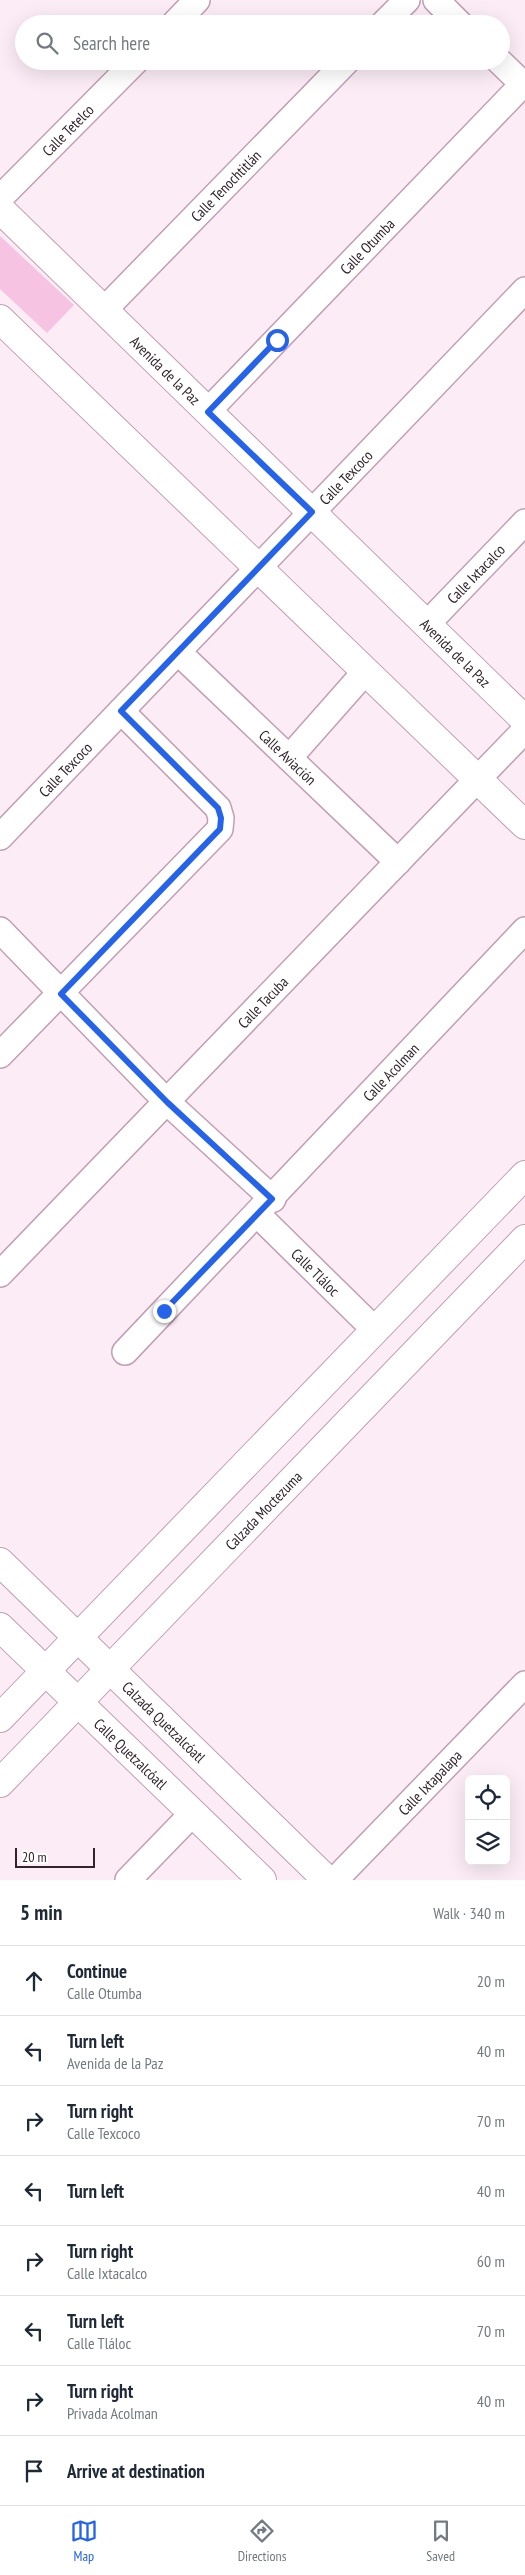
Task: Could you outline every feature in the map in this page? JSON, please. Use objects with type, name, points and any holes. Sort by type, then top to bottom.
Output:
[{"type":"street","points":[[183,15],[197,0]]},
{"type":"street","points":[[393,15],[407,0]]},
{"type":"street","points":[[436,0],[451,15]]},
{"type":"street","name":"Calle Tetelco","points":[[0,198],[127,70]]},
{"type":"street","name":"Calle Tenochtitlán","points":[[104,310],[338,70]]},
{"type":"street","points":[[509,70],[524,84]]},
{"type":"street","name":"Calle Otumba","points":[[208,412],[524,84]]},
{"type":"street","name":"Avenida de la Paz","points":[[0,209],[525,720]]},
{"type":"street","name":"Calle Texcoco","points":[[0,837],[525,290]]},
{"type":"street","points":[[0,319],[525,825]]},
{"type":"street","name":"Calle Ixtacalco","points":[[427,624],[525,522]]},
{"type":"street","name":"Calle Aviación","points":[[178,652],[398,862]]},
{"type":"street","points":[[289,758],[365,672]]},
{"type":"street","points":[[0,1055],[220,829],[221,818],[218,808],[121,711]]},
{"type":"street","name":"Calle Tacuba","points":[[0,1274],[525,730]]},
{"type":"street","name":"Calle Tláloc","points":[[0,930],[167,1102],[265,1207],[375,1330]]},
{"type":"street","name":"Calle Acolman","points":[[125,1352],[265,1207],[525,930]]},
{"type":"street","points":[[0,1718],[525,1175]]},
{"type":"street","name":"Calzada Moctezuma","points":[[0,1783],[525,1239]]},
{"type":"street","name":"Calzada Quetzalcóatl","points":[[0,1562],[327,1880]]},
{"type":"street","name":"Calle Quetzalcóatl","points":[[0,1627],[262,1880]]},
{"type":"street","name":"Calle Ixtapalapa","points":[[335,1880],[524,1687]]},
{"type":"street","points":[[128,1880],[193,1813]]},
{"type":"shaded area","points":[[0,236],[74,305],[47,333],[0,289]]},
{"type":"route","points":[[164,1311],[272,1199],[167,1102],[61,994],[220,829],[221,818],[218,808],[121,711],[312,512],[208,412],[277,340]]}]
